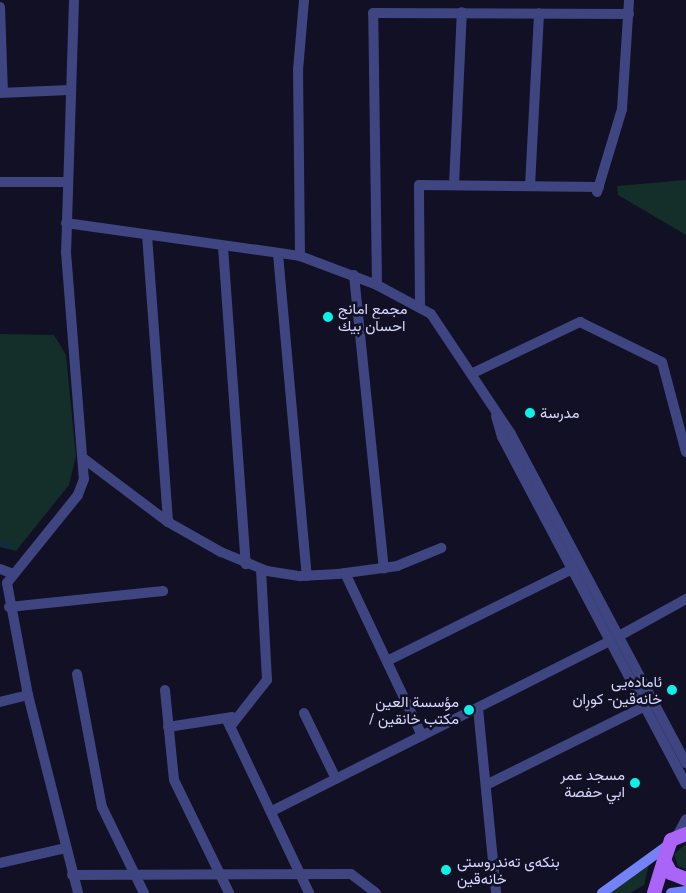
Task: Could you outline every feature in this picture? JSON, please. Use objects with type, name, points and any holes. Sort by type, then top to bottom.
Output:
[{"type":"main road","points":[[602,893],[665,853],[682,835]]},
{"type":"main road","points":[[665,853],[671,873],[686,879]]},
{"type":"main road","points":[[654,893],[665,853]]},
{"type":"main road","points":[[671,893],[686,891]]},
{"type":"street","points":[[74,0],[69,90],[66,223],[68,310],[83,458],[81,490],[11,573],[9,607],[28,695],[78,893]]},
{"type":"street","points":[[300,256],[298,70],[304,0]]},
{"type":"street","points":[[420,306],[419,185],[530,186],[598,190],[622,109],[629,0]]},
{"type":"street","points":[[0,9],[2,92],[69,90]]},
{"type":"street","points":[[454,185],[462,12]]},
{"type":"street","points":[[377,285],[374,13],[629,14]]},
{"type":"street","points":[[530,186],[539,13]]},
{"type":"street","points":[[0,182],[67,182]]},
{"type":"street","points":[[66,223],[223,247],[300,256],[377,285],[420,306],[435,319],[473,373],[495,412],[502,438],[576,566],[615,639],[654,701],[686,763]]},
{"type":"street","points":[[147,235],[168,522]]},
{"type":"street","points":[[223,247],[246,564]]},
{"type":"street","points":[[278,254],[308,576]]},
{"type":"street","points":[[354,275],[384,568]]},
{"type":"street","points":[[473,373],[580,322],[662,362],[686,452]]},
{"type":"street","points":[[83,458],[168,522],[246,564],[261,569],[308,576],[345,573],[384,568],[441,548]]},
{"type":"street","points":[[387,661],[576,566]]},
{"type":"street","points":[[0,569],[11,573]]},
{"type":"street","points":[[168,726],[228,722],[238,716],[267,680],[261,569]]},
{"type":"street","points":[[345,573],[422,736]]},
{"type":"street","points":[[9,607],[163,591]]},
{"type":"street","points":[[272,810],[615,639],[686,599]]},
{"type":"street","points":[[615,639],[644,706],[686,784]]},
{"type":"street","points":[[77,674],[102,807],[144,893]]},
{"type":"street","points":[[164,690],[174,780],[229,893]]},
{"type":"street","points":[[0,702],[28,695]]},
{"type":"street","points":[[486,785],[654,701]]},
{"type":"street","points":[[478,708],[496,893]]},
{"type":"street","points":[[304,713],[336,779]]},
{"type":"street","points":[[228,722],[272,810],[309,893]]},
{"type":"street","points":[[682,835],[686,819]]},
{"type":"street","points":[[0,863],[66,848]]},
{"type":"street","points":[[72,875],[351,874],[376,893]]},
{"type":"green space","points":[[686,180],[686,235],[618,195],[617,186]]},
{"type":"green space","points":[[0,334],[54,335],[66,355],[76,456],[69,485],[16,551],[0,547]]},
{"type":"green space","points":[[686,844],[686,869],[678,866],[674,854]]},
{"type":"green space","points":[[650,860],[644,885],[630,893],[610,893]]},
{"type":"waterway","points":[[0,543],[12,545]]},
{"type":"place","name":"مجمع امانج احسان بيك","points":[[328,317]]},
{"type":"place","name":"مدرسة","points":[[530,413]]},
{"type":"place","name":"ئامادەیی خانەقین - کوڕان","points":[[672,690]]},
{"type":"place","name":"مؤسسة العين / مكتب خانقين","points":[[469,710]]},
{"type":"place","name":"مسجد عمر ابي حفصة","points":[[635,783]]},
{"type":"place","name":"بنکەی تەندروستی خانەقین","points":[[446,870]]}]
